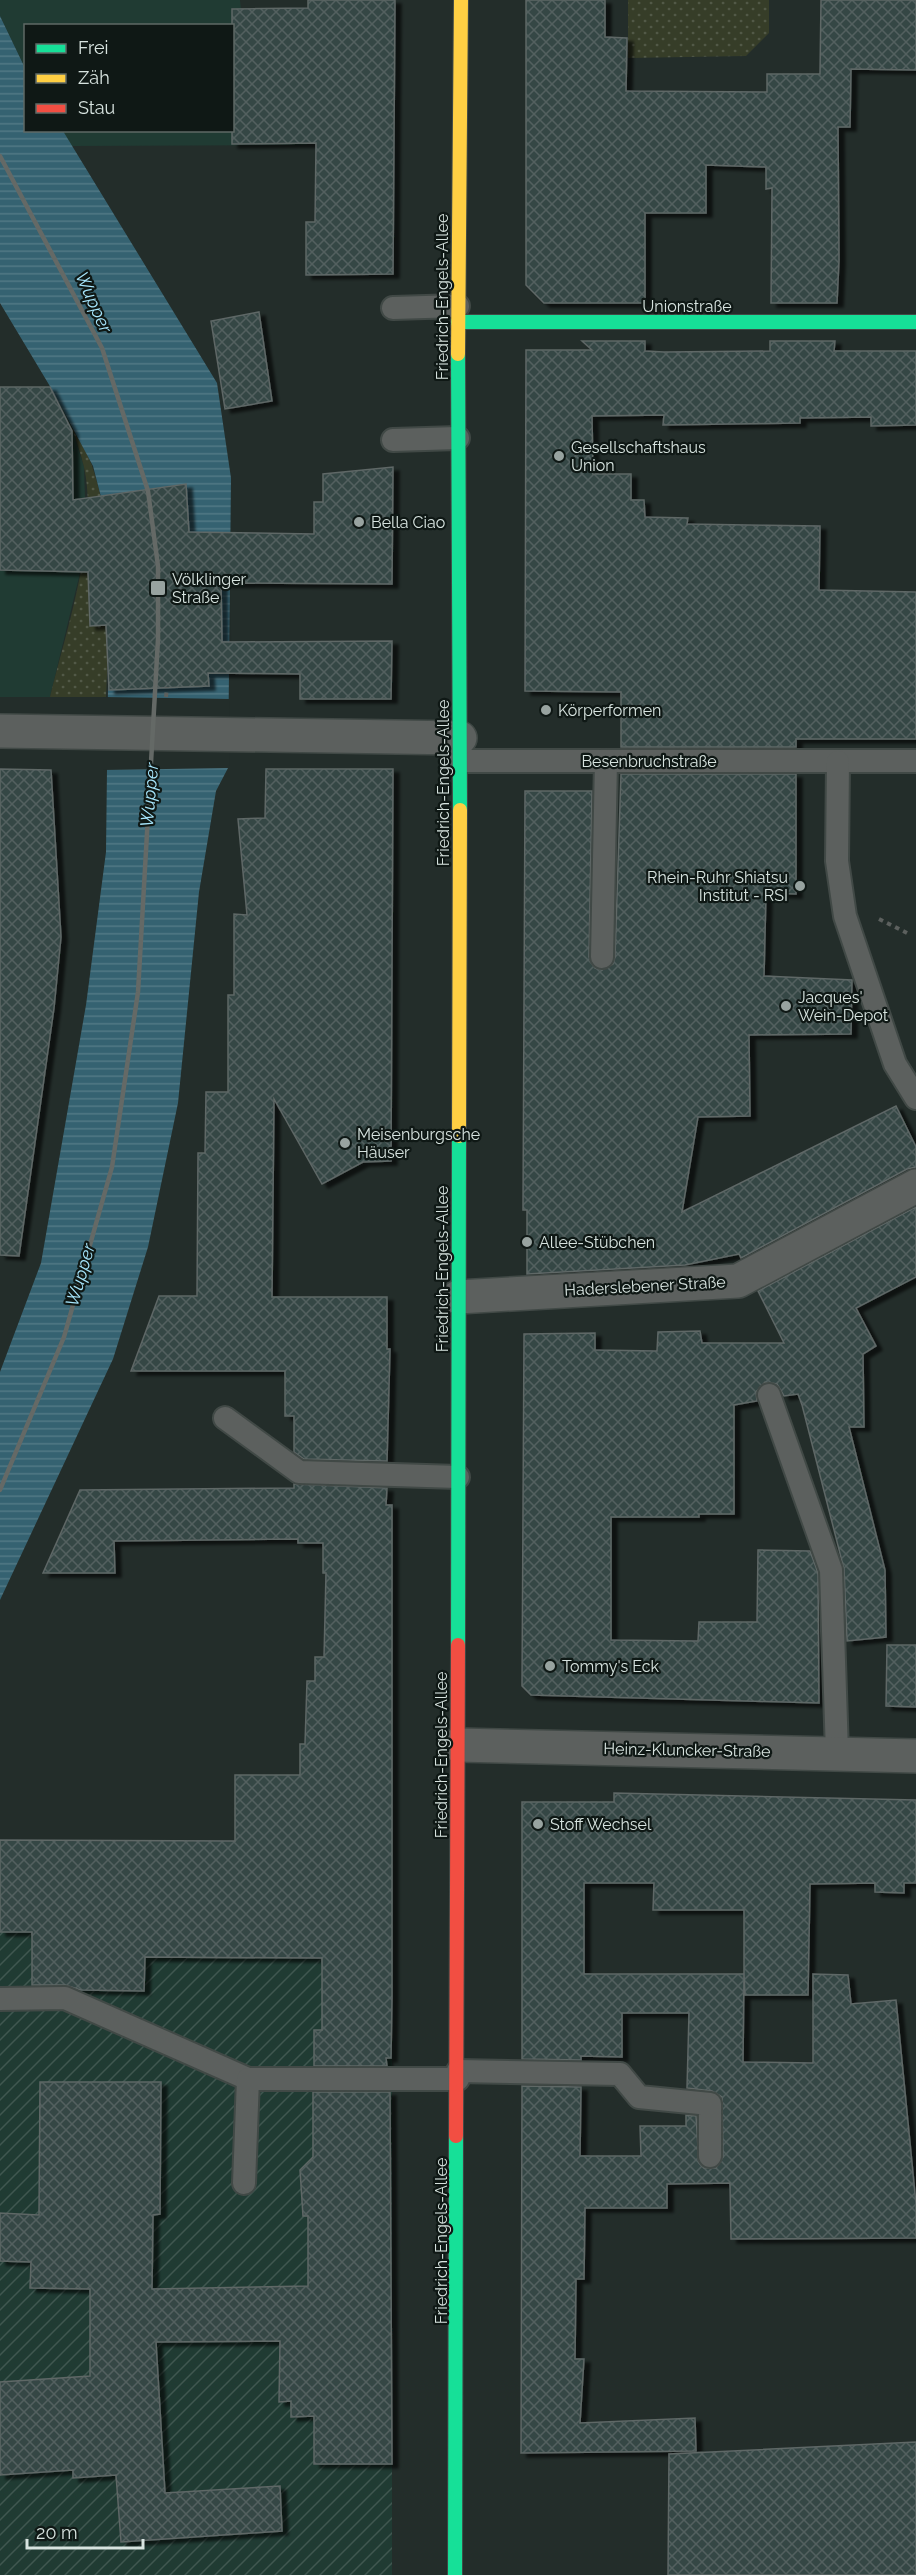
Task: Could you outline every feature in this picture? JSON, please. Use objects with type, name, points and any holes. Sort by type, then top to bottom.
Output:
[{"type":"main road","name":"Friedrich-Engels-Allee","points":[[455,2575],[458,2537],[458,314],[461,0]]},
{"type":"main road","name":"Unionstraße","points":[[458,314],[916,322]]},
{"type":"main road","name":"Friedrich-Engels-Allee","points":[[458,2537],[467,2575]]},
{"type":"street","points":[[0,731],[230,734],[459,750]]},
{"type":"street","name":"Haderslebener Straße","points":[[458,1297],[738,1281],[916,1186]]},
{"type":"street","name":"Heinz-Kluncker-Straße","points":[[458,1745],[916,1756]]},
{"type":"lane","points":[[393,308],[458,314]]},
{"type":"lane","points":[[393,440],[458,438]]},
{"type":"lane","name":"Besenbruchstraße","points":[[459,750],[606,761],[916,761]]},
{"type":"lane","points":[[602,957],[606,761]]},
{"type":"lane","points":[[838,762],[837,861],[845,916],[895,1064],[916,1098]]},
{"type":"lane","points":[[769,1395],[831,1570],[837,1753]]},
{"type":"lane","points":[[225,1418],[299,1472],[458,1477]]},
{"type":"lane","points":[[0,1999],[65,1998],[248,2079],[620,2074],[639,2097],[710,2104],[710,2156]]},
{"type":"lane","points":[[244,2183],[248,2079]]},
{"type":"path","points":[[881,919],[892,927],[907,933]]},
{"type":"shaded area","points":[[0,0],[240,0],[241,9],[279,9],[306,56],[307,145],[71,146],[63,132],[234,132],[234,24],[24,24],[24,66],[0,16]]},
{"type":"shaded area","points":[[628,0],[769,0],[769,33],[746,56],[628,58]]},
{"type":"shaded area","points":[[0,387],[51,388],[72,428],[84,467],[86,528],[80,573],[50,697],[0,697]]},
{"type":"shaded area","points":[[72,428],[91,464],[101,497],[106,525],[110,611],[106,697],[50,697],[79,583],[87,522],[88,494],[84,467]]},
{"type":"shaded area","points":[[0,1841],[392,1844],[392,2575],[0,2575]]},
{"type":"water","name":"Wupper","points":[[0,16],[24,66],[24,132],[64,132],[217,383],[231,478],[228,768],[216,791],[199,892],[178,1103],[148,1247],[113,1359],[0,1600],[0,1372],[41,1263],[86,1005],[106,852],[109,604],[108,524],[93,466],[51,388],[0,303]]},
{"type":"pier","points":[[103,697],[230,699],[229,768],[103,770]]},
{"type":"building","points":[[308,0],[395,0],[393,274],[306,275],[306,222],[315,222],[316,143],[232,144],[234,24],[232,24],[232,9],[308,8]]},
{"type":"building","points":[[526,0],[605,0],[605,37],[627,38],[626,91],[767,92],[767,74],[820,74],[821,0],[916,0],[916,70],[851,69],[850,127],[838,127],[837,303],[771,303],[772,188],[766,189],[766,167],[706,165],[706,213],[645,213],[645,303],[544,303],[526,285]]},
{"type":"building","points":[[259,312],[272,401],[225,409],[211,321]]},
{"type":"building","points":[[582,341],[645,341],[645,351],[664,352],[770,351],[770,341],[835,341],[834,351],[916,351],[916,425],[871,426],[871,417],[800,418],[800,423],[663,425],[664,415],[592,416],[593,474],[631,474],[631,500],[644,500],[645,517],[688,518],[687,524],[820,526],[819,590],[916,592],[916,739],[796,739],[796,747],[621,747],[621,692],[525,691],[526,350],[592,350]]},
{"type":"building","points":[[0,387],[50,387],[72,431],[73,500],[186,484],[189,532],[314,534],[314,502],[323,502],[323,474],[393,467],[392,584],[221,583],[222,642],[392,641],[391,699],[300,699],[300,674],[208,673],[209,686],[109,690],[106,625],[90,626],[88,572],[0,570]]},
{"type":"building","points":[[0,769],[51,770],[61,937],[54,1008],[19,1256],[0,1255]]},
{"type":"building","points":[[266,769],[393,769],[391,1161],[363,1162],[322,1184],[274,1099],[272,1297],[387,1297],[387,1349],[390,1349],[387,1461],[304,1459],[294,1452],[294,1416],[285,1416],[285,1371],[131,1371],[159,1296],[197,1296],[198,1153],[205,1153],[206,1092],[228,1092],[228,995],[234,995],[234,914],[247,915],[238,819],[265,818]]},
{"type":"building","points":[[621,774],[796,774],[796,894],[766,893],[764,976],[852,980],[851,1034],[749,1035],[750,1116],[698,1117],[682,1212],[896,1106],[916,1147],[916,1167],[907,1169],[741,1258],[739,1254],[685,1265],[527,1274],[527,1210],[523,1210],[525,791],[592,791],[589,957],[595,968],[602,970],[613,964],[615,957]]},
{"type":"building","points":[[916,1207],[916,1277],[856,1308],[876,1346],[863,1354],[864,1427],[849,1427],[885,1570],[886,1637],[847,1641],[844,1569],[802,1405],[798,1394],[784,1396],[777,1384],[765,1382],[756,1392],[757,1401],[734,1405],[734,1514],[699,1514],[699,1517],[611,1517],[611,1640],[698,1641],[699,1622],[757,1622],[758,1550],[810,1551],[818,1573],[819,1703],[531,1695],[522,1686],[524,1334],[595,1333],[595,1350],[657,1351],[658,1332],[700,1331],[702,1343],[784,1343],[758,1291]]},
{"type":"building","points":[[294,1484],[387,1488],[386,1505],[392,1505],[392,1997],[391,2058],[386,2058],[387,2066],[314,2066],[314,2030],[322,2030],[322,1958],[145,1957],[144,1991],[81,1990],[65,1985],[32,1985],[32,1932],[0,1932],[0,1840],[235,1841],[235,1775],[300,1775],[300,1744],[305,1744],[307,1681],[315,1681],[315,1657],[324,1657],[326,1573],[323,1573],[323,1543],[298,1543],[298,1539],[114,1541],[115,1573],[43,1573],[80,1490],[294,1488]]},
{"type":"building","points":[[887,1645],[916,1645],[916,1707],[886,1706]]},
{"type":"building","points":[[614,1793],[916,1800],[916,1883],[904,1883],[904,1893],[875,1892],[875,1883],[810,1884],[808,1995],[745,1995],[744,1974],[743,2062],[813,2063],[813,1974],[848,1975],[851,2004],[896,2000],[916,2204],[916,2238],[731,2239],[730,2183],[667,2184],[667,2208],[585,2208],[584,2279],[576,2279],[575,2359],[584,2359],[580,2423],[695,2418],[696,2451],[521,2453],[522,2086],[581,2087],[580,2156],[641,2156],[640,2126],[686,2126],[686,2115],[696,2116],[699,2163],[704,2168],[716,2168],[723,2157],[722,2097],[712,2091],[687,2088],[689,2013],[622,2013],[622,2057],[581,2056],[581,2060],[522,2059],[522,1802],[614,1802]],"holes":[[[584,1883],[654,1883],[653,1910],[744,1910],[744,1974],[584,1974]]]},
{"type":"building","points":[[40,2082],[161,2082],[160,2214],[153,2215],[152,2289],[308,2286],[308,2216],[303,2216],[300,2170],[313,2157],[313,2092],[390,2092],[392,2464],[314,2464],[314,2416],[291,2417],[291,2401],[279,2402],[280,2341],[156,2342],[165,2493],[280,2486],[282,2531],[121,2542],[116,2475],[73,2478],[73,2470],[0,2475],[0,2382],[90,2376],[90,2289],[30,2288],[31,2262],[0,2261],[0,2213],[39,2215]]},
{"type":"building","points":[[916,2442],[916,2575],[668,2575],[669,2454]]},
{"type":"railway","points":[[0,156],[102,348],[148,491],[158,566],[158,639],[138,992],[112,1167],[64,1337],[0,1490]]},
{"type":"traffic: fast","points":[[458,322],[916,322]]},
{"type":"traffic: fast","points":[[458,354],[460,810]]},
{"type":"traffic: fast","points":[[458,1645],[459,1136]]},
{"type":"traffic: fast","points":[[455,2575],[456,2136]]},
{"type":"traffic: slow","points":[[458,354],[461,0]]},
{"type":"traffic: slow","points":[[459,1136],[460,810]]},
{"type":"traffic: jam","points":[[456,2136],[458,1645]]},
{"type":"place","name":"Gesellschaftshaus Union","points":[[559,456]]},
{"type":"place","name":"Bella Ciao","points":[[359,522]]},
{"type":"place","name":"Völklinger Straße","points":[[158,588]]},
{"type":"place","name":"Körperformen","points":[[546,710]]},
{"type":"place","name":"Rhein-Ruhr Shiatsu Institut - RSI","points":[[800,886]]},
{"type":"place","name":"Jacques' Wein-Depot","points":[[786,1006]]},
{"type":"place","name":"Meisenburgsche Häuser","points":[[345,1143]]},
{"type":"place","name":"Allee-Stübchen","points":[[527,1242]]},
{"type":"place","name":"Tommy's Eck","points":[[550,1666]]},
{"type":"place","name":"Stoff Wechsel","points":[[538,1824]]}]
